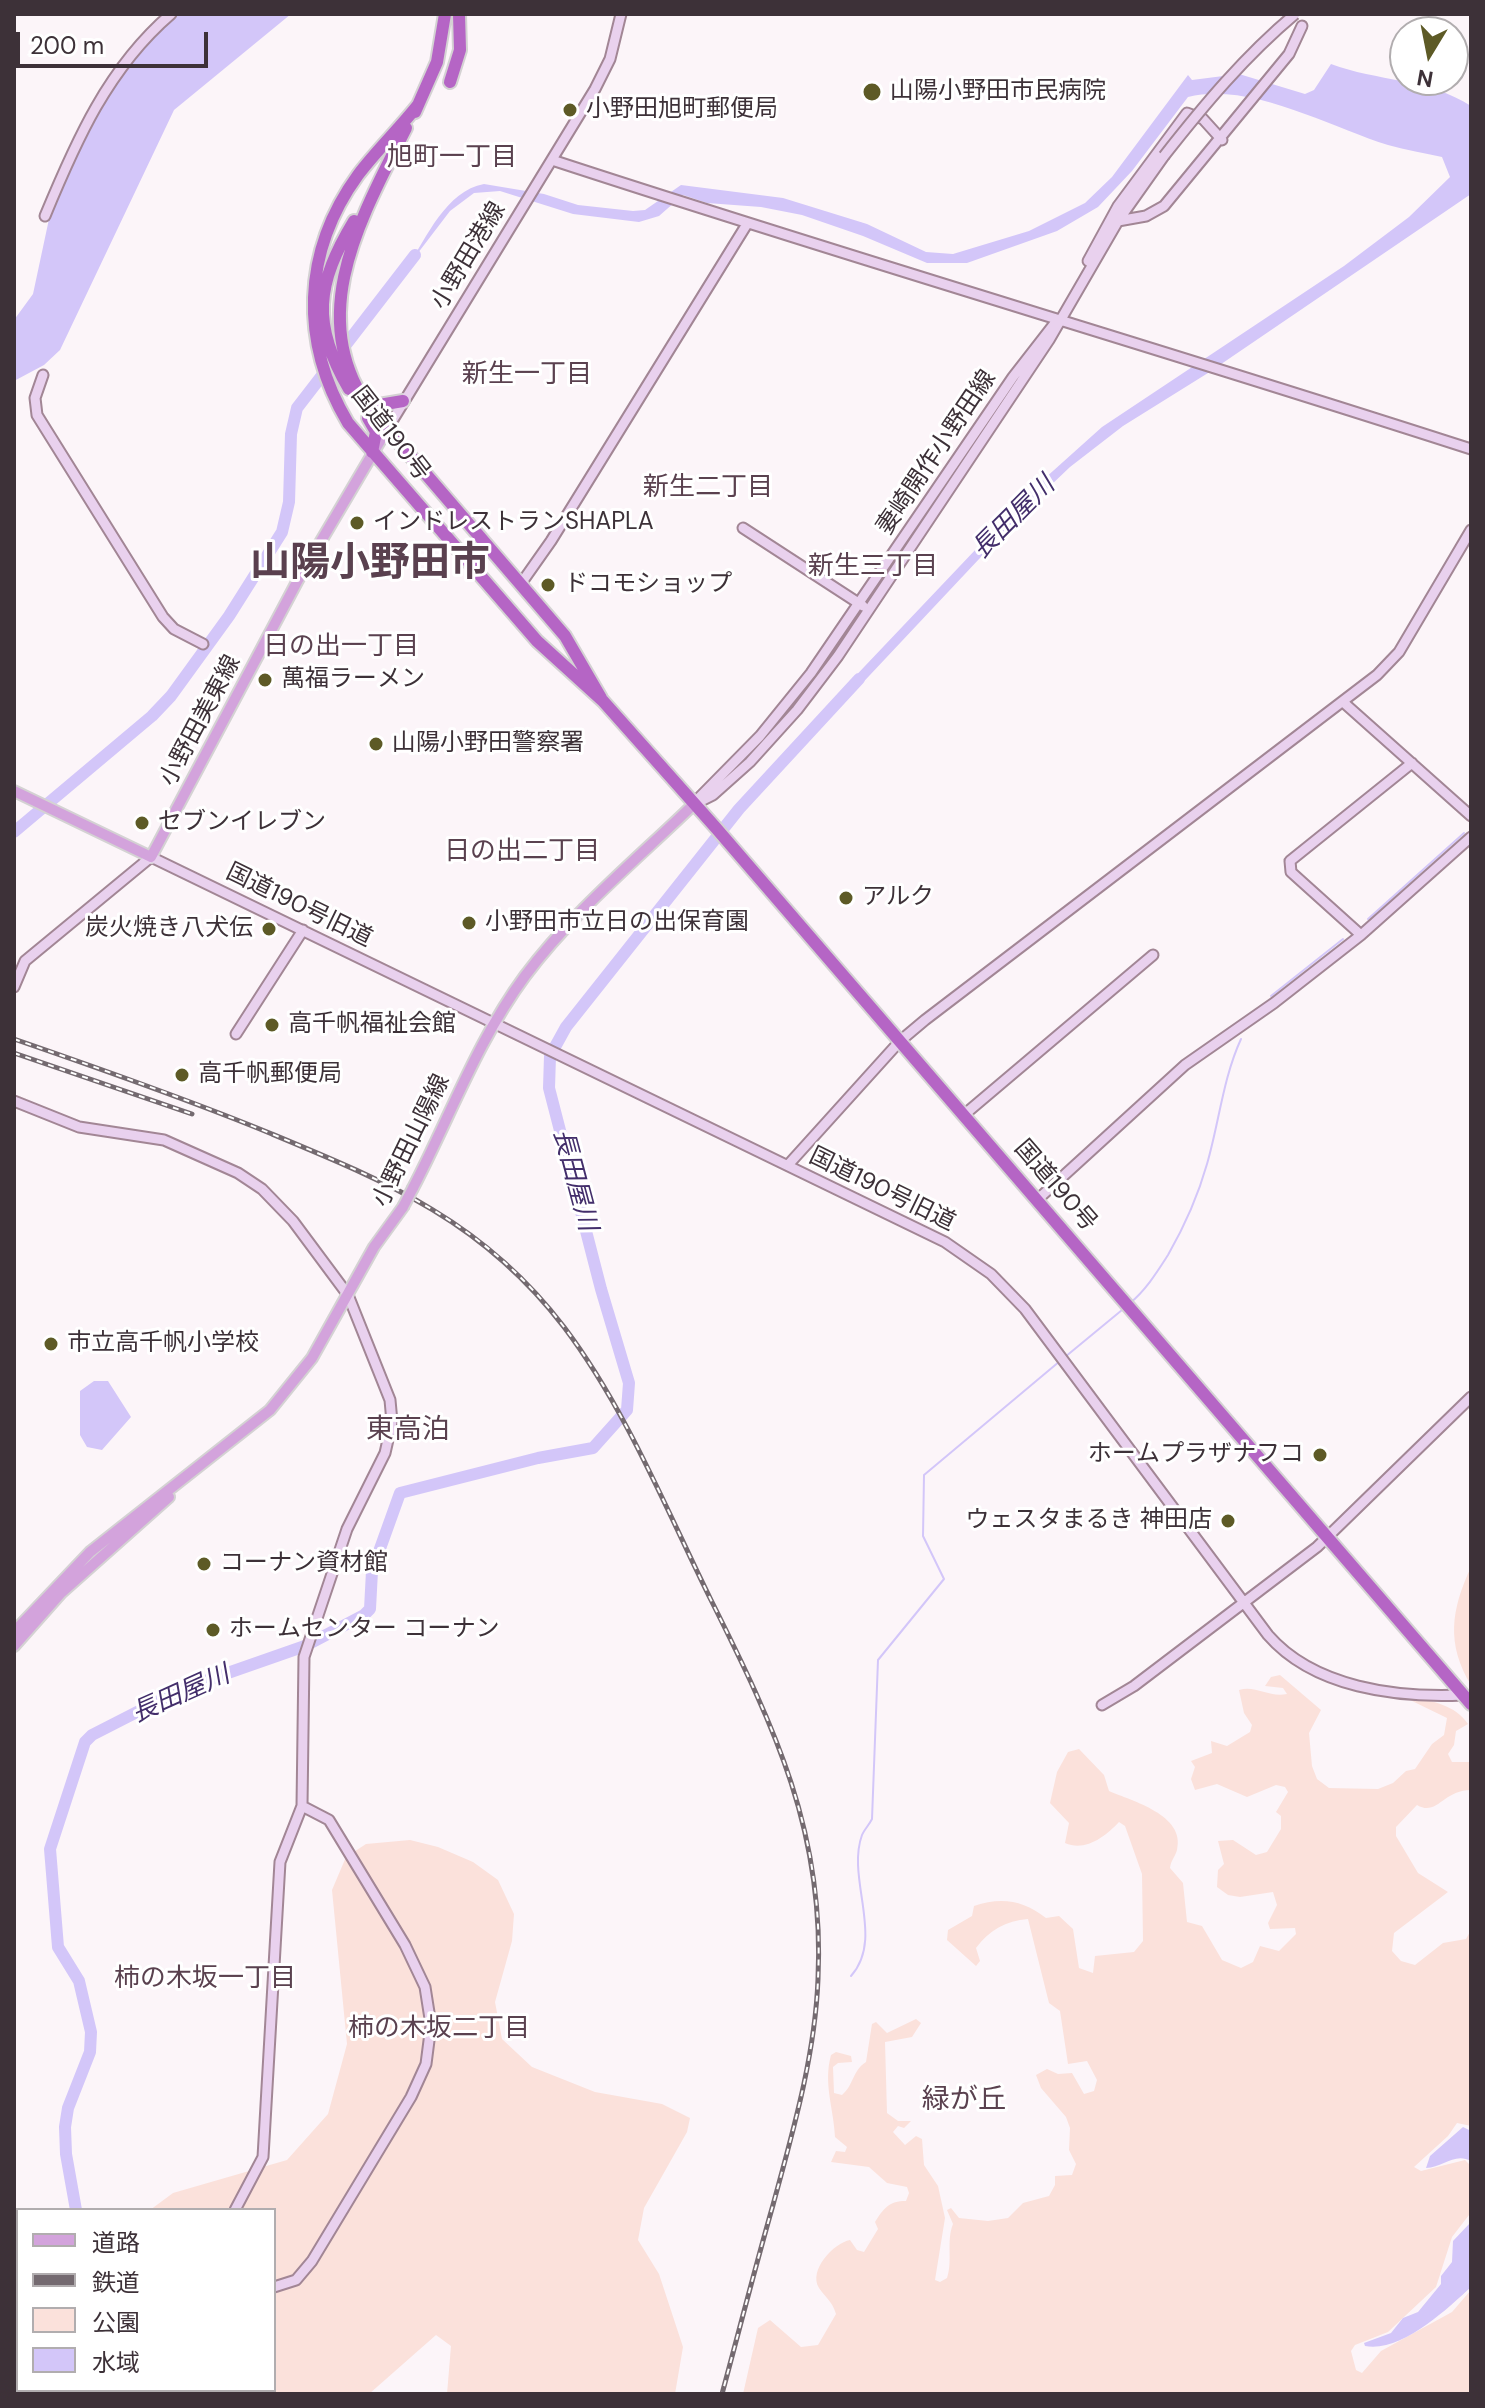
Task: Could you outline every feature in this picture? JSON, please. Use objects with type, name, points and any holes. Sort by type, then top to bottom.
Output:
[{"type":"highway","name":"国道190号","points":[[445,14],[437,62],[347,256],[341,286],[342,360],[354,387],[386,431],[565,636],[603,701]]},
{"type":"highway","points":[[450,82],[460,50],[459,14]]},
{"type":"highway","name":"国道190号","points":[[418,105],[358,175],[323,240],[312,307],[323,372],[348,423],[548,653],[603,701],[720,833],[1467,1699]]},
{"type":"highway","points":[[400,142],[335,254],[326,277],[322,320],[329,352],[342,360],[368,400],[386,406],[403,401]]},
{"type":"highway","points":[[342,360],[375,429],[372,452]]},
{"type":"highway","points":[[548,653],[560,650],[565,636]]},
{"type":"main road","name":"小野田美東線","points":[[151,857],[298,580],[386,431]]},
{"type":"main road","points":[[14,791],[151,857]]},
{"type":"main road","name":"小野田山陽線","points":[[14,1646],[88,1568],[270,1410],[291,1386],[312,1358],[374,1247],[394,1224],[493,1023],[549,947],[693,805]]},
{"type":"main road","name":"小野田山陽線","points":[[14,1632],[90,1552],[206,1463]]},
{"type":"street","points":[[45,216],[101,95],[134,51],[171,14]]},
{"type":"street","name":"小野田港線","points":[[386,431],[603,74],[621,14]]},
{"type":"street","name":"妻崎開作小野田線","points":[[693,805],[713,795],[770,740],[821,679],[1049,340],[1118,221],[1164,156],[1214,93],[1295,14]]},
{"type":"street","points":[[1118,221],[1158,211],[1222,140],[1289,54],[1302,26]]},
{"type":"street","points":[[1081,283],[1094,247],[1118,206],[1187,113],[1203,119],[1222,140]]},
{"type":"street","points":[[552,160],[747,224],[1202,361],[1471,449]]},
{"type":"street","points":[[520,585],[551,541],[747,224]]},
{"type":"street","name":"妻崎開作小野田線","points":[[693,805],[788,702],[860,603],[1034,346],[1060,317]]},
{"type":"street","points":[[43,375],[35,398],[37,415],[163,617],[174,629],[203,644]]},
{"type":"street","points":[[743,528],[870,610]]},
{"type":"street","points":[[788,1165],[900,1041],[1343,702],[1399,652],[1471,530]]},
{"type":"street","points":[[1343,702],[1471,816]]},
{"type":"street","points":[[1361,935],[1291,872],[1290,861],[1412,763]]},
{"type":"street","points":[[1037,1200],[1185,1065],[1274,1003],[1361,935],[1471,837]]},
{"type":"street","points":[[14,987],[25,961],[151,857]]},
{"type":"street","name":"国道190号旧道","points":[[151,857],[945,1242],[1006,1287],[1282,1650],[1318,1673],[1358,1685],[1467,1699]]},
{"type":"street","points":[[236,1034],[303,930]]},
{"type":"street","points":[[965,1114],[1153,955]]},
{"type":"street","points":[[14,1101],[79,1127],[164,1140],[238,1173],[282,1208],[348,1295],[386,1388],[392,1422],[385,1453],[347,1529],[301,1674],[302,1806],[280,1862],[263,2157],[236,2208]]},
{"type":"street","points":[[1102,1705],[1134,1686],[1246,1604],[1329,1536],[1429,1442],[1471,1397]]},
{"type":"street","points":[[276,2286],[301,2276],[312,2261],[411,2097],[426,2064],[430,2039],[428,2000],[418,1968],[329,1820],[302,1806]]},
{"type":"green space","points":[[1471,1567],[1471,1685],[1458,1655],[1454,1627],[1459,1598]]},
{"type":"green space","points":[[1280,1675],[1321,1710],[1309,1733],[1312,1766],[1317,1779],[1329,1788],[1378,1789],[1393,1783],[1406,1771],[1415,1769],[1432,1744],[1444,1735],[1447,1718],[1408,1699],[1410,1697],[1450,1708],[1468,1724],[1456,1731],[1454,1745],[1448,1754],[1452,1762],[1471,1762],[1471,1790],[1454,1794],[1430,1808],[1417,1805],[1396,1827],[1396,1836],[1418,1873],[1448,1892],[1394,1933],[1392,1951],[1401,1961],[1415,1965],[1443,1943],[1466,1939],[1471,1930],[1471,2126],[1457,2123],[1448,2136],[1414,2167],[1421,2171],[1465,2160],[1470,2165],[1469,2215],[1452,2237],[1436,2287],[1388,2332],[1355,2345],[1351,2351],[1356,2370],[1362,2373],[1381,2351],[1452,2312],[1471,2290],[1471,2394],[743,2394],[758,2328],[770,2320],[801,2347],[818,2345],[836,2314],[817,2281],[824,2258],[837,2246],[850,2240],[857,2250],[864,2252],[878,2229],[875,2222],[881,2213],[891,2204],[906,2201],[909,2193],[907,2187],[887,2183],[869,2167],[831,2162],[836,2151],[845,2152],[847,2147],[835,2137],[828,2086],[831,2055],[836,2052],[851,2056],[852,2062],[838,2063],[833,2067],[834,2093],[842,2095],[866,2062],[872,2024],[876,2022],[887,2033],[916,2019],[921,2023],[912,2037],[885,2042],[887,2113],[898,2121],[911,2121],[904,2128],[898,2126],[893,2132],[905,2145],[916,2136],[922,2139],[924,2165],[938,2186],[945,2218],[935,2280],[940,2282],[947,2278],[949,2271],[953,2224],[947,2210],[951,2208],[959,2218],[988,2221],[1008,2218],[1023,2203],[1049,2196],[1055,2185],[1055,2176],[1072,2175],[1076,2164],[1069,2150],[1070,2128],[1066,2117],[1041,2088],[1036,2075],[1047,2069],[1058,2074],[1072,2073],[1084,2094],[1094,2091],[1097,2080],[1087,2061],[1068,2064],[1060,2011],[1049,2003],[1028,1919],[1005,1924],[992,1931],[976,1948],[980,1961],[976,1966],[947,1940],[948,1930],[972,1916],[974,1906],[1003,1901],[1029,1907],[1046,1918],[1059,1916],[1073,1929],[1079,1968],[1093,1973],[1095,1956],[1134,1952],[1143,1941],[1142,1874],[1125,1826],[1119,1822],[1101,1838],[1080,1846],[1065,1843],[1069,1823],[1050,1803],[1057,1772],[1068,1752],[1079,1749],[1104,1775],[1109,1791],[1155,1811],[1173,1827],[1178,1838],[1170,1868],[1183,1883],[1187,1922],[1202,1926],[1222,1960],[1241,1968],[1253,1962],[1260,1946],[1279,1951],[1296,1934],[1295,1928],[1270,1929],[1268,1923],[1277,1905],[1273,1892],[1240,1897],[1228,1895],[1217,1887],[1218,1870],[1224,1864],[1218,1841],[1233,1840],[1256,1855],[1267,1852],[1281,1829],[1281,1816],[1276,1812],[1288,1792],[1285,1787],[1276,1785],[1247,1797],[1217,1784],[1195,1790],[1191,1779],[1195,1767],[1191,1761],[1212,1753],[1211,1741],[1227,1746],[1250,1732],[1252,1725],[1244,1713],[1239,1690],[1287,1694],[1283,1688],[1265,1686],[1271,1677]]},
{"type":"green space","points":[[410,1840],[438,1847],[473,1862],[498,1880],[514,1914],[512,1941],[495,2002],[502,2039],[532,2067],[595,2092],[662,2104],[690,2118],[687,2132],[644,2208],[638,2240],[659,2274],[683,2347],[675,2394],[447,2394],[451,2346],[436,2335],[369,2394],[95,2394],[276,2392],[276,2208],[153,2208],[173,2193],[287,2160],[328,2114],[347,2044],[332,1890],[346,1857],[366,1844]]},
{"type":"water","points":[[177,14],[291,14],[174,110],[60,350],[44,365],[14,381],[14,320],[33,294],[49,219],[70,166],[100,105],[123,71]]},
{"type":"water","points":[[1331,64],[1389,78],[1389,96],[1453,96],[1471,106],[1471,194],[1208,373],[1123,426],[1070,467],[1027,508],[854,692],[846,686],[1034,488],[1102,427],[1344,266],[1409,217],[1450,177],[1442,157],[1388,145],[1263,100],[1212,94],[1188,97],[1132,171],[1098,207],[1057,231],[967,263],[927,263],[802,215],[761,207],[707,203],[683,195],[659,216],[639,222],[573,214],[500,191],[474,193],[450,211],[408,266],[448,205],[471,188],[484,184],[544,194],[578,205],[633,211],[645,210],[681,185],[783,198],[867,224],[926,252],[953,254],[1029,231],[1085,203],[1112,177],[1188,75],[1192,80],[1239,74],[1305,94],[1314,90]]},
{"type":"water","points":[[94,1381],[108,1381],[131,1417],[102,1450],[87,1447],[80,1435],[80,1391]]},
{"type":"water","points":[[1463,2127],[1471,2131],[1471,2161],[1460,2158],[1426,2168],[1430,2156]]},
{"type":"water","points":[[1471,2215],[1471,2287],[1408,2336],[1393,2343],[1365,2346],[1364,2343],[1391,2333],[1403,2318],[1418,2312],[1441,2284],[1441,2276],[1452,2262],[1453,2241],[1470,2223]]},
{"type":"waterway","points":[[14,832],[152,716],[171,696],[229,616],[282,532],[289,502],[291,434],[297,408],[415,255]]},
{"type":"waterway","name":"長田屋川","points":[[76,2208],[66,2154],[65,2127],[68,2108],[90,2052],[91,2032],[79,1981],[58,1947],[50,1849],[85,1742],[92,1735],[182,1689],[305,1646],[364,1615],[370,1609],[372,1571],[400,1493],[538,1458],[593,1448],[627,1410],[629,1383],[601,1289],[549,1088],[550,1056],[566,1027],[739,809],[859,679]]},
{"type":"waterway","points":[[1368,919],[1464,833]]},
{"type":"waterway","points":[[1271,996],[1343,939]]},
{"type":"waterway","points":[[1130,1303],[1160,1268],[1190,1211],[1207,1164],[1225,1085],[1241,1039]]},
{"type":"waterway","points":[[1065,1357],[1122,1310]]},
{"type":"waterway","points":[[851,1976],[861,1961],[865,1944],[858,1852],[862,1835],[872,1819],[878,1660],[944,1579],[923,1536],[924,1475],[1060,1361]]},
{"type":"railway","points":[[14,1039],[176,1096],[272,1134],[356,1170],[432,1210],[501,1259],[533,1291],[564,1327],[626,1425],[775,1738],[804,1829],[818,1926],[816,2008],[808,2065],[722,2394]]},
{"type":"railway","points":[[14,1053],[192,1114]]},
{"type":"place","name":"山陽小野田市民病院","points":[[872,92]]},
{"type":"place","name":"小野田旭町郵便局","points":[[570,110]]},
{"type":"place","name":"インドレストランSHAPLA","points":[[357,523]]},
{"type":"place","name":"ドコモショップ","points":[[548,585]]},
{"type":"place","name":"萬福ラーメン","points":[[265,680]]},
{"type":"place","name":"山陽小野田警察署","points":[[376,744]]},
{"type":"place","name":"セブンイレブン","points":[[142,823]]},
{"type":"place","name":"アルク","points":[[846,898]]},
{"type":"place","name":"小野田市立日の出保育園","points":[[469,923]]},
{"type":"place","name":"炭火焼き八犬伝","points":[[269,929]]},
{"type":"place","name":"高千帆福祉会館","points":[[272,1025]]},
{"type":"place","name":"高千帆郵便局","points":[[182,1075]]},
{"type":"place","name":"市立高千帆小学校","points":[[51,1344]]},
{"type":"place","name":"ホームプラザナフコ","points":[[1320,1455]]},
{"type":"place","name":"ウェスタまるき 神田店","points":[[1228,1521]]},
{"type":"place","name":"コーナン資材館","points":[[204,1564]]},
{"type":"place","name":"ホームセンター コーナン","points":[[213,1630]]},
{"type":"district","name":"旭町一丁目","points":[[452,158]]},
{"type":"district","name":"新生一丁目","points":[[527,375]]},
{"type":"district","name":"新生二丁目","points":[[708,488]]},
{"type":"district","name":"山陽小野田市","points":[[370,565]]},
{"type":"district","name":"新生三丁目","points":[[873,567]]},
{"type":"district","name":"日の出一丁目","points":[[341,647]]},
{"type":"district","name":"日の出二丁目","points":[[522,852]]},
{"type":"district","name":"東高泊","points":[[408,1431]]},
{"type":"district","name":"柿の木坂一丁目","points":[[205,1979]]},
{"type":"district","name":"柿の木坂二丁目","points":[[439,2029]]},
{"type":"district","name":"緑が丘","points":[[964,2101]]}]
